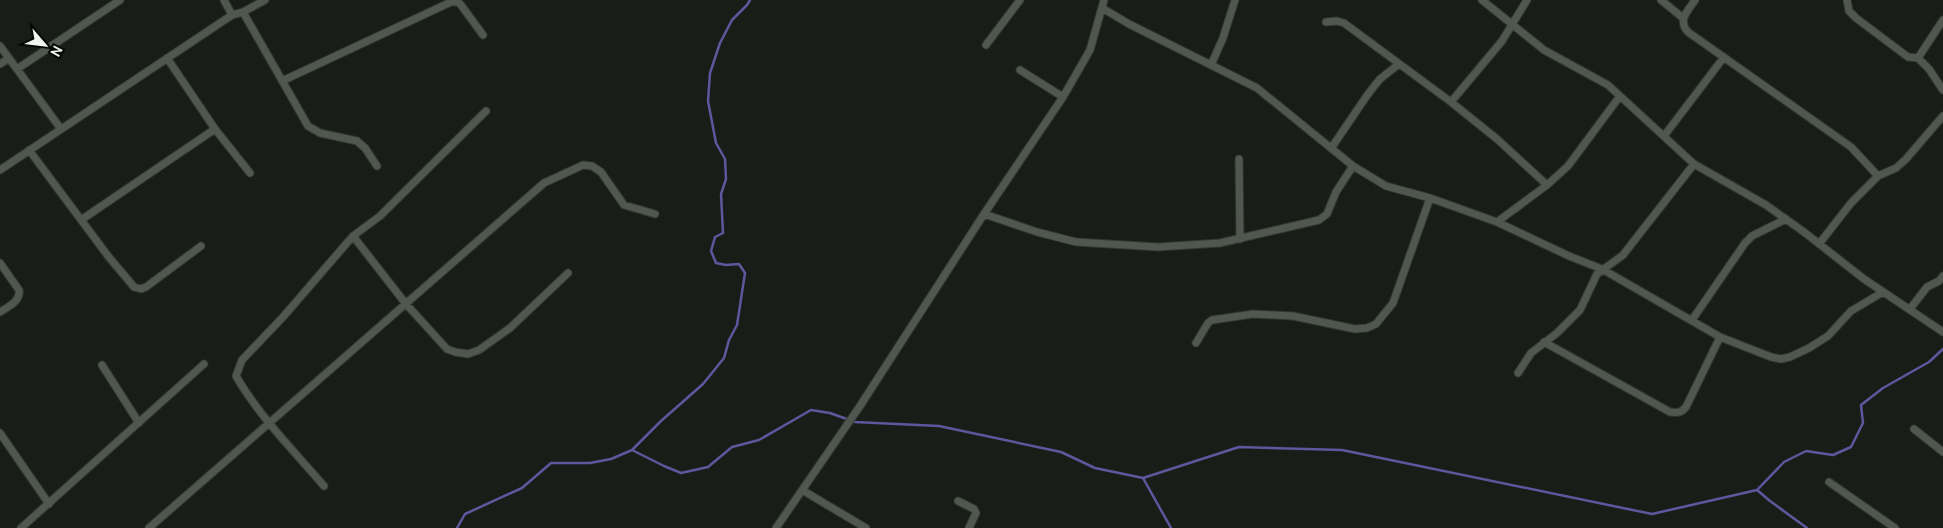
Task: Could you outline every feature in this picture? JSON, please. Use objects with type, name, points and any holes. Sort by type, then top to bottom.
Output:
[{"type":"street","points":[[17,69],[120,0]]},
{"type":"street","points":[[224,0],[232,14]]},
{"type":"street","points":[[0,170],[232,14],[243,12],[265,0]]},
{"type":"street","points":[[986,45],[1020,0]]},
{"type":"street","points":[[776,528],[860,406],[984,214],[1063,97],[1090,50],[1104,0]]},
{"type":"street","points":[[1211,65],[1223,38],[1235,0]]},
{"type":"street","points":[[1482,0],[1544,50],[1608,84],[1694,164],[1766,205],[1883,292],[1943,332]]},
{"type":"street","points":[[1451,102],[1502,41],[1527,0]]},
{"type":"street","points":[[1661,0],[1683,18]]},
{"type":"street","points":[[1695,0],[1683,18],[1682,24],[1688,32],[1851,147],[1878,176]]},
{"type":"street","points":[[1847,0],[1849,11],[1856,18],[1908,57],[1918,58],[1929,69],[1943,90]]},
{"type":"street","points":[[282,81],[451,2],[458,2],[483,35]]},
{"type":"street","points":[[1102,8],[1129,24],[1257,88],[1332,147],[1353,166],[1386,186],[1430,198],[1498,222],[1569,256],[1602,269],[1720,337],[1771,358],[1790,358],[1828,336],[1851,311],[1883,292]]},
{"type":"street","points":[[243,12],[308,126],[320,133],[357,141],[366,148],[377,166]]},
{"type":"street","points":[[1918,58],[1943,20]]},
{"type":"street","points":[[1326,22],[1336,21],[1344,23],[1451,102],[1497,139],[1546,185]]},
{"type":"street","points":[[0,46],[61,129]]},
{"type":"street","points":[[1664,136],[1724,57]]},
{"type":"street","points":[[0,64],[9,58]]},
{"type":"street","points":[[167,58],[215,129],[250,173]]},
{"type":"street","points":[[1332,147],[1368,94],[1380,80],[1399,64]]},
{"type":"street","points":[[1020,70],[1063,97]]},
{"type":"street","points":[[1498,222],[1568,166],[1620,96]]},
{"type":"street","points":[[324,486],[243,387],[236,376],[242,360],[353,236],[380,216],[486,111]]},
{"type":"street","points":[[1819,244],[1851,203],[1878,176],[1896,168],[1906,159],[1943,116]]},
{"type":"street","points":[[81,220],[215,129]]},
{"type":"street","points":[[29,150],[134,287],[141,289],[146,287],[201,246]]},
{"type":"street","points":[[1239,158],[1240,239]]},
{"type":"street","points":[[1518,373],[1531,352],[1557,333],[1580,310],[1594,279],[1602,269],[1611,265],[1623,255],[1694,164]]},
{"type":"street","points":[[149,528],[544,183],[583,165],[592,166],[601,172],[624,205],[655,214]]},
{"type":"street","points":[[984,214],[1037,232],[1076,242],[1158,247],[1220,243],[1320,220],[1326,214],[1336,192],[1353,166]]},
{"type":"street","points":[[1196,343],[1208,323],[1212,320],[1253,314],[1293,316],[1355,329],[1367,328],[1376,324],[1393,303],[1430,198]]},
{"type":"street","points":[[1692,320],[1745,243],[1756,234],[1786,219]]},
{"type":"street","points":[[353,236],[406,304],[447,349],[455,352],[468,354],[479,350],[510,328],[568,273]]},
{"type":"street","points":[[0,263],[19,290],[20,295],[17,300],[0,312]]},
{"type":"street","points":[[1910,309],[1927,287],[1939,281],[1943,276]]},
{"type":"street","points":[[1544,342],[1670,412],[1677,413],[1682,412],[1686,407],[1720,337]]},
{"type":"street","points":[[21,528],[204,364]]},
{"type":"street","points":[[102,366],[139,423]]},
{"type":"street","points":[[1914,430],[1943,452]]},
{"type":"street","points":[[0,433],[49,504]]},
{"type":"street","points":[[1829,482],[1895,528]]},
{"type":"street","points":[[802,490],[866,528]]},
{"type":"street","points":[[958,500],[974,509],[976,513],[969,528]]},
{"type":"waterway","points":[[632,450],[703,384],[724,358],[729,340],[737,325],[745,273],[739,264],[726,265],[716,263],[711,251],[715,237],[723,233],[721,194],[726,179],[725,159],[716,143],[708,101],[710,73],[720,43],[732,20],[750,0]]},
{"type":"waterway","points":[[457,528],[465,514],[522,488],[551,463],[590,463],[611,459],[632,450],[681,473],[708,467],[732,447],[759,440],[811,410],[830,413],[855,422],[939,426],[1061,452],[1095,468],[1143,478],[1239,447],[1342,450],[1652,514],[1757,490],[1784,462],[1806,451],[1833,455],[1851,447],[1863,423],[1861,405],[1883,388],[1929,362],[1943,349]]},
{"type":"waterway","points":[[1143,478],[1171,528]]},
{"type":"waterway","points":[[1757,490],[1807,528]]}]
